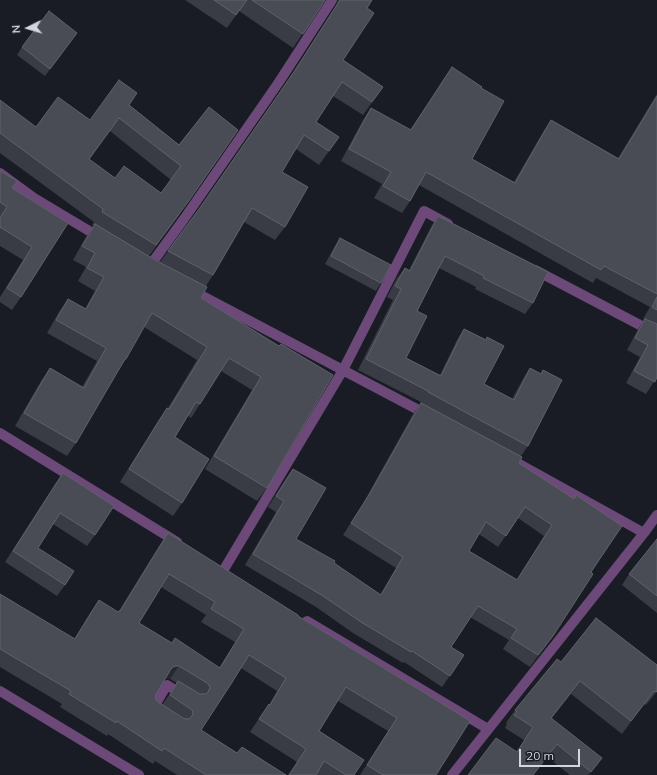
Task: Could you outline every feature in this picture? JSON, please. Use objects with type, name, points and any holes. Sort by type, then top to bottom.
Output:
[{"type":"street","points":[[149,267],[279,82],[332,0]]},
{"type":"street","points":[[0,173],[34,198],[108,243]]},
{"type":"street","points":[[223,571],[343,370],[424,211],[459,230]]},
{"type":"street","points":[[530,267],[657,334]]},
{"type":"street","points":[[183,286],[434,418]]},
{"type":"street","points":[[0,433],[183,546]]},
{"type":"street","points":[[503,454],[644,533]]},
{"type":"street","points":[[452,775],[657,515]]},
{"type":"street","points":[[298,616],[488,729]]},
{"type":"street","points":[[165,718],[152,710],[168,685],[194,701]]},
{"type":"street","points":[[0,691],[139,775]]},
{"type":"building","points":[[214,0],[247,0],[236,15]]},
{"type":"building","points":[[252,0],[325,0],[303,34]]},
{"type":"building","points":[[340,0],[372,0],[367,8],[374,13],[343,60],[383,87],[372,102],[342,82],[316,122],[339,137],[329,151],[304,135],[282,172],[308,187],[285,227],[252,208],[213,275],[168,251],[294,72]]},
{"type":"building","points":[[49,11],[77,33],[50,69],[22,47]]},
{"type":"building","points":[[452,67],[482,87],[481,88],[504,101],[472,159],[515,183],[551,120],[619,159],[657,96],[657,294],[604,266],[601,270],[426,172],[410,201],[383,186],[391,172],[349,149],[371,108],[411,130]]},
{"type":"building","points":[[119,80],[137,93],[129,105],[179,145],[209,107],[238,130],[156,245],[102,212],[103,209],[0,133],[0,100],[36,127],[58,97],[90,120]],"holes":[[[119,118],[181,166],[161,193],[124,166],[115,178],[89,159]]]},
{"type":"building","points":[[0,171],[17,181],[12,188],[68,223],[21,297],[7,288],[32,247],[0,227],[0,218],[7,207],[0,202]]},
{"type":"building","points":[[438,216],[548,272],[533,303],[483,278],[484,276],[445,256],[417,311],[427,316],[406,358],[441,376],[464,329],[486,340],[487,337],[504,346],[484,384],[514,400],[530,368],[541,374],[543,370],[562,380],[528,446],[366,359],[401,289],[395,286],[405,268],[410,271]]},
{"type":"building","points":[[95,224],[155,260],[207,287],[201,298],[279,346],[281,344],[333,375],[267,488],[214,456],[261,377],[229,358],[200,404],[196,402],[175,437],[209,459],[182,503],[129,469],[167,408],[169,409],[207,347],[152,313],[76,443],[24,413],[50,368],[84,388],[106,348],[56,320],[68,299],[86,309],[104,277],[87,268],[95,253],[82,246]]},
{"type":"building","points":[[340,238],[391,265],[381,283],[331,256]]},
{"type":"building","points":[[657,297],[657,310],[652,307]]},
{"type":"building","points":[[645,319],[657,324],[657,377],[655,382],[634,371],[648,345],[635,338]]},
{"type":"building","points":[[421,403],[522,457],[519,463],[574,499],[576,495],[622,526],[591,572],[593,574],[553,636],[538,655],[511,638],[517,629],[478,606],[451,647],[464,655],[450,676],[412,651],[411,652],[361,622],[323,596],[253,554],[284,501],[276,496],[293,469],[326,488],[296,539],[335,561],[334,563],[381,595],[403,557],[351,523],[369,495]],"holes":[[[525,507],[552,525],[517,580],[469,551],[486,522],[506,536]]]},
{"type":"building","points":[[63,473],[114,506],[95,535],[60,513],[38,548],[74,571],[65,585],[13,551]]},
{"type":"building","points":[[168,533],[298,616],[470,721],[436,775],[383,775],[367,765],[397,718],[346,687],[319,731],[364,760],[354,775],[346,775],[324,761],[316,775],[289,775],[306,749],[259,719],[269,704],[270,705],[286,678],[249,655],[201,730],[237,753],[242,747],[286,775],[206,775],[164,748],[162,751],[117,721],[116,723],[69,694],[71,691],[0,649],[0,594],[75,639],[99,600],[118,612]],"holes":[[[169,574],[215,602],[211,609],[244,629],[220,668],[175,638],[172,643],[139,623]],[[179,666],[207,683],[210,688],[206,694],[200,694],[178,681],[170,695],[192,710],[193,713],[189,719],[183,718],[158,702],[155,697],[171,669]]]},
{"type":"building","points":[[657,539],[657,596],[629,574]]},
{"type":"building","points":[[596,618],[657,665],[657,691],[654,691],[631,721],[580,681],[551,718],[602,758],[591,772],[557,744],[533,775],[468,775],[496,738],[517,752],[533,727],[514,715],[517,712],[515,710],[557,659],[561,662]]}]
